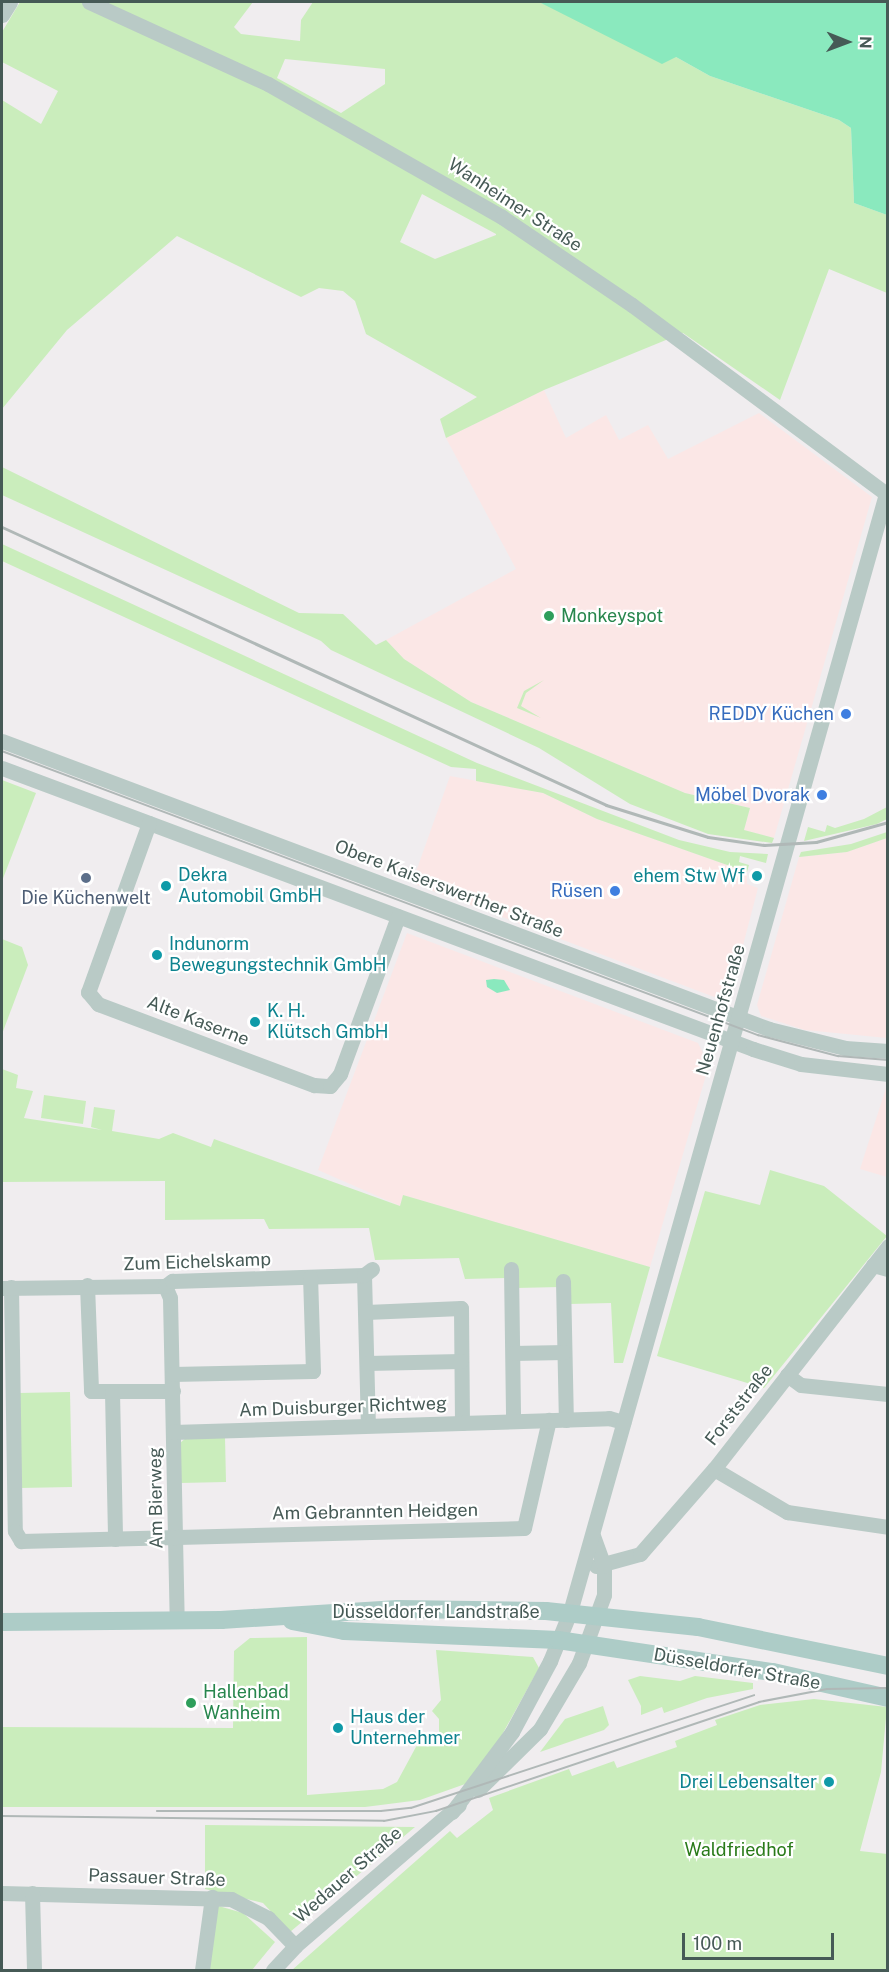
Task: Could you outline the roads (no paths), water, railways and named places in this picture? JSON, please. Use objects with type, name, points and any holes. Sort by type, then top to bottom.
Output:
[{"type":"main road","name":"Düsseldorfer Landstraße","points":[[2,1622],[275,1618],[398,1609],[570,1612],[598,1615]]},
{"type":"main road","name":"Düsseldorfer Straße","points":[[598,1615],[698,1627],[888,1666]]},
{"type":"main road","name":"Düsseldorfer Landstraße","points":[[275,1618],[344,1631],[558,1640],[587,1644]]},
{"type":"main road","name":"Düsseldorfer Straße","points":[[587,1644],[773,1672],[888,1698]]},
{"type":"street","points":[[2,15],[10,2]]},
{"type":"street","name":"Wanheimer Straße","points":[[89,2],[268,84],[502,217],[632,305],[887,495]]},
{"type":"street","name":"Neuenhofstraße","points":[[558,1640],[570,1612],[593,1536],[623,1422],[887,495]]},
{"type":"street","name":"Obere Kaiserswerther Straße","points":[[2,741],[739,1018],[809,1041],[888,1051]]},
{"type":"street","points":[[2,768],[731,1041],[801,1064],[888,1074]]},
{"type":"street","name":"Alte Kaserne","points":[[149,823],[88,992],[99,1004],[204,1044],[314,1085],[330,1086],[340,1074],[398,916]]},
{"type":"street","name":"Forststraße","points":[[604,1566],[640,1554],[714,1469],[787,1375],[880,1267],[888,1246]]},
{"type":"street","points":[[511,1269],[513,1421]]},
{"type":"street","name":"Zum Eichelskamp","points":[[6,1287],[165,1286],[172,1281],[309,1277],[368,1272],[366,1312],[368,1425]]},
{"type":"street","points":[[172,1374],[313,1371],[309,1277]]},
{"type":"street","points":[[563,1281],[566,1420]]},
{"type":"street","points":[[87,1285],[89,1388],[112,1392],[173,1391]]},
{"type":"street","name":"Am Bierweg","points":[[165,1286],[170,1298],[177,1621]]},
{"type":"street","name":"Am Gebrannten Heidgen","points":[[6,1287],[7,1411],[17,1539],[24,1542],[524,1527],[549,1420]]},
{"type":"street","points":[[366,1312],[461,1308],[462,1423]]},
{"type":"street","points":[[513,1353],[564,1353]]},
{"type":"street","points":[[367,1363],[461,1361]]},
{"type":"street","points":[[787,1375],[801,1385],[888,1394]]},
{"type":"street","points":[[112,1392],[116,1539]]},
{"type":"street","name":"Am Duisburger Richtweg","points":[[173,1432],[609,1418],[623,1422]]},
{"type":"street","points":[[714,1469],[802,1518],[888,1527]]},
{"type":"street","points":[[593,1536],[604,1566],[604,1595],[598,1615]]},
{"type":"street","points":[[584,1566],[604,1566]]},
{"type":"street","name":"Wedauer Straße","points":[[273,1971],[295,1946],[505,1767],[540,1729],[565,1690],[598,1615]]},
{"type":"street","name":"Wedauer Straße","points":[[452,1812],[512,1732],[558,1640]]},
{"type":"street","name":"Passauer Straße","points":[[2,1893],[212,1897],[252,1907],[295,1946]]},
{"type":"street","points":[[32,1893],[34,1971]]},
{"type":"street","points":[[202,1971],[212,1897]]},
{"type":"tram line","points":[[2,751],[758,1035],[838,1056],[888,1060]]},
{"type":"tram line","points":[[2,1816],[384,1821],[436,1811],[759,1702],[827,1689],[888,1688]]},
{"type":"tram line","points":[[157,1811],[381,1811],[411,1808],[754,1695]]},
{"type":"railway","points":[[2,527],[606,805],[708,837],[764,845],[816,842],[888,822]]},
{"type":"place","name":"Monkeyspot","points":[[549,616]]},
{"type":"place","name":"REDDY Küchen","points":[[846,714]]},
{"type":"place","name":"Möbel Dvorak","points":[[822,795]]},
{"type":"place","name":"ehem Stw Wf","points":[[757,876]]},
{"type":"place","name":"Die Küchenwelt","points":[[86,878]]},
{"type":"place","name":"Dekra Automobil GmbH","points":[[166,886]]},
{"type":"place","name":"Rüsen","points":[[615,891]]},
{"type":"place","name":"Indunorm Bewegungstechnik GmbH","points":[[157,955]]},
{"type":"place","name":"K. H. Klütsch GmbH","points":[[255,1022]]},
{"type":"place","name":"Hallenbad Wanheim","points":[[191,1703]]},
{"type":"place","name":"Haus der Unternehmer","points":[[338,1728]]},
{"type":"place","name":"Drei Lebensalter","points":[[829,1782]]},
{"type":"park label","name":"Waldfriedhof","points":[[739,1850]]}]
